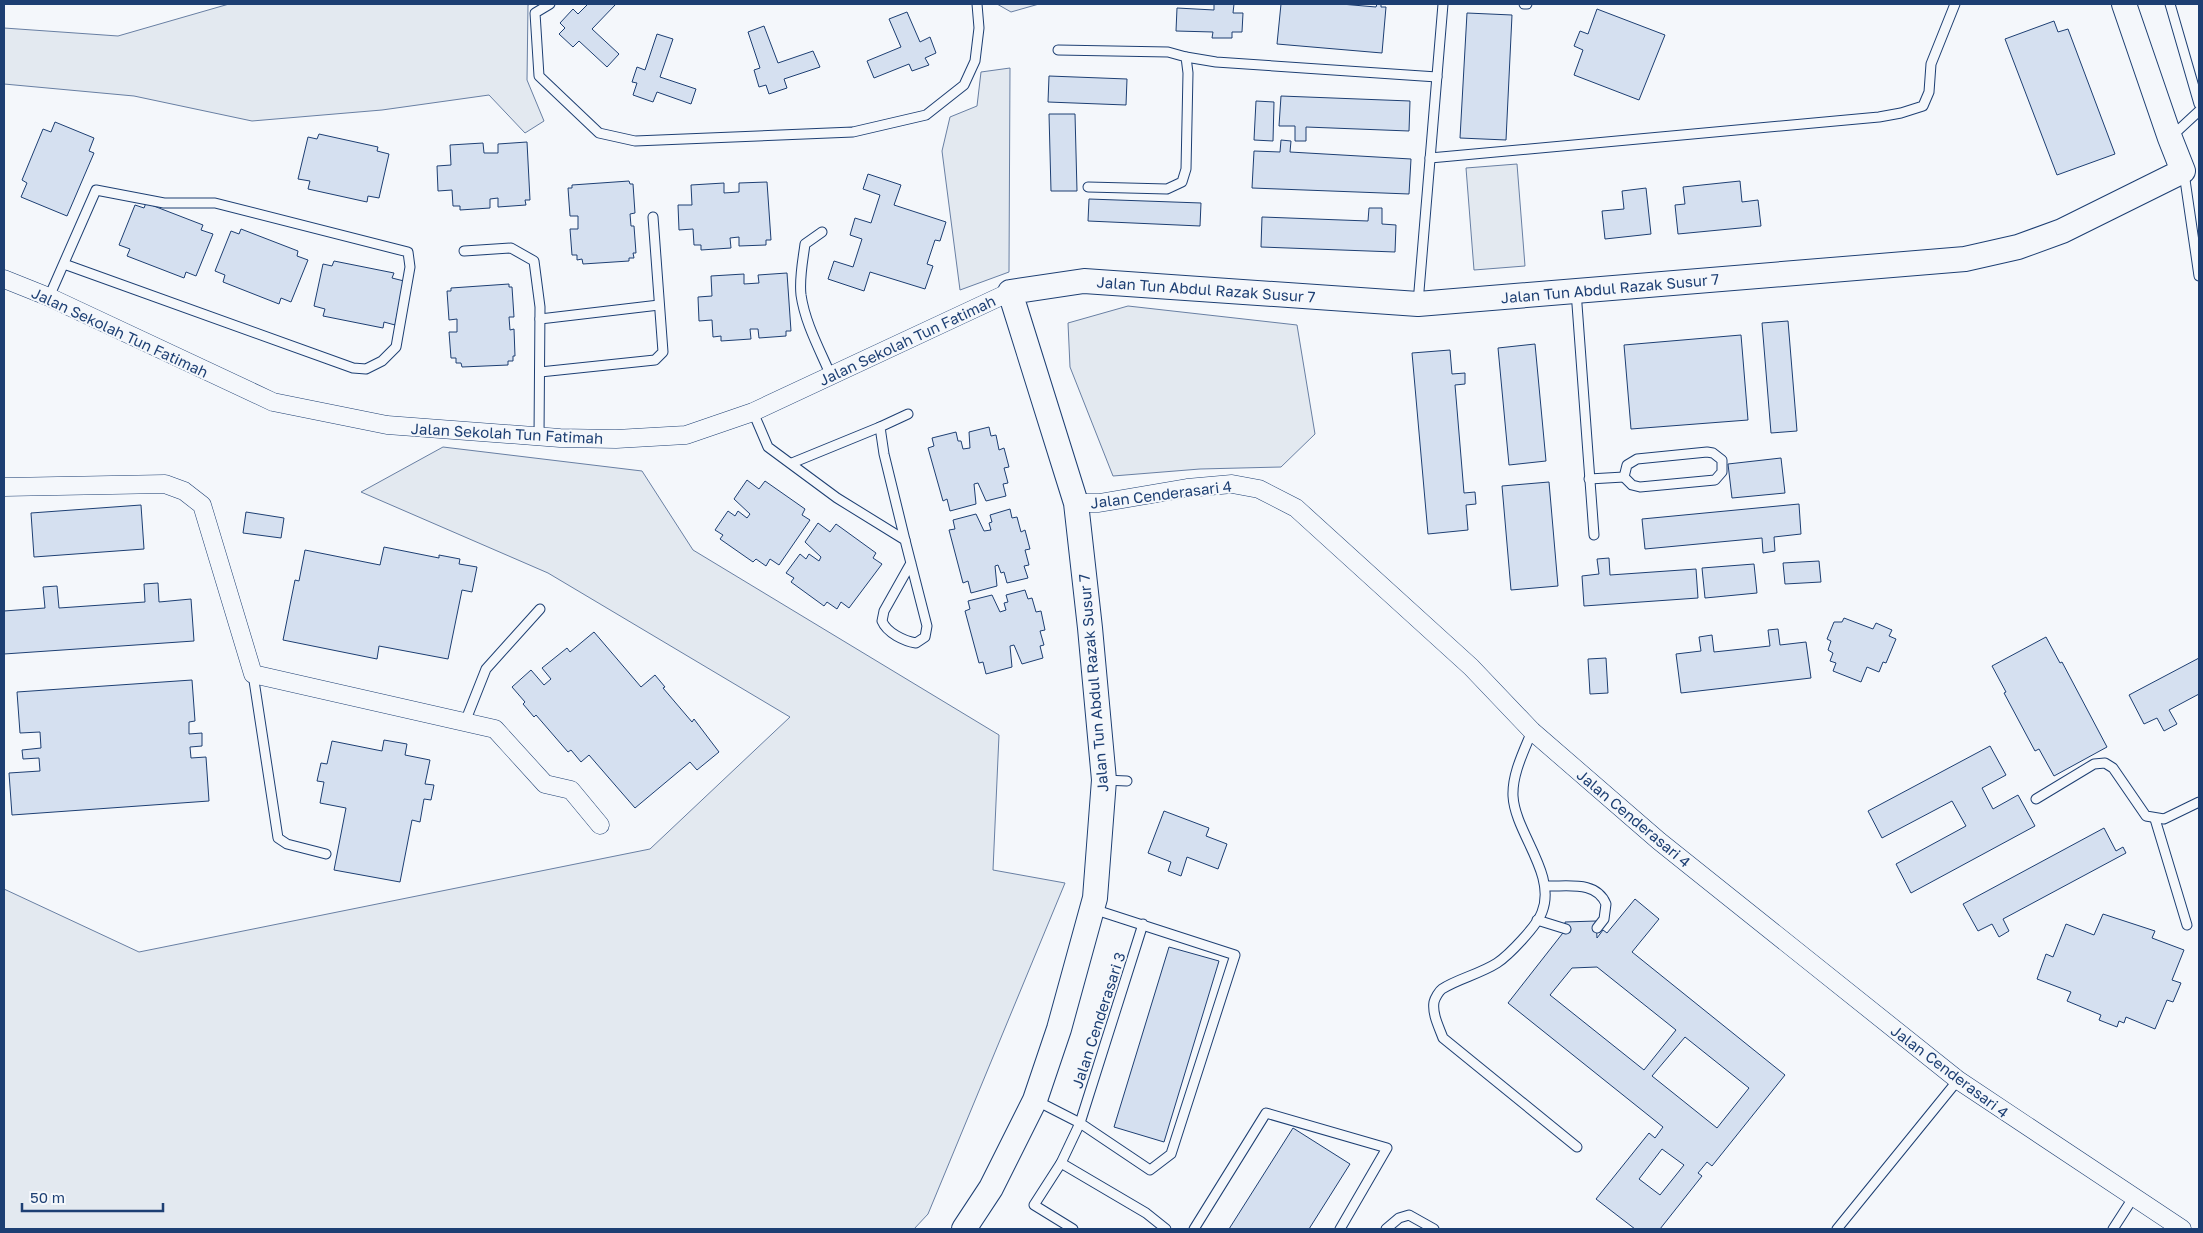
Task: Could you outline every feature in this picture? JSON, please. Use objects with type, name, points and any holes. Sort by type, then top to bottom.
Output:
[{"type":"street","points":[[2124,4],[2183,171]]},
{"type":"street","name":"Jalan Tun Abdul Razak Susur 7","points":[[964,1229],[991,1188],[1035,1100],[1059,1029],[1095,895],[1104,780],[1076,503],[1010,292],[1084,281],[1418,304],[1965,259],[2018,247],[2062,231],[2183,171]]},
{"type":"street","name":"Jalan Sekolah Tun Fatimah","points":[[4,279],[49,297],[132,338],[273,402],[386,425],[474,433],[616,439],[686,435],[753,412],[1010,292]]},
{"type":"street","points":[[4,487],[165,484],[184,490],[202,505],[253,674],[495,729],[545,784],[570,790],[600,825]]},
{"type":"street","name":"Jalan Cenderasari 4","points":[[1076,503],[1099,503],[1187,488],[1232,484],[1259,488],[1296,508],[1470,667],[1532,731],[1659,840],[1958,1080],[2182,1229]]},
{"type":"lane","points":[[550,4],[535,13],[539,76],[599,133],[635,141],[853,132],[926,115],[964,84],[975,61],[979,28],[978,4]]},
{"type":"lane","points":[[1418,304],[1443,4]]},
{"type":"lane","points":[[1430,158],[1902,113],[1922,106],[1929,92],[1931,64],[1955,4]]},
{"type":"lane","points":[[2170,4],[2199,104]]},
{"type":"lane","points":[[1058,50],[1168,52],[1216,62],[1437,77]]},
{"type":"lane","points":[[1088,187],[1167,189],[1182,182],[1186,169],[1188,73],[1186,57]]},
{"type":"lane","points":[[2170,138],[2199,111]]},
{"type":"lane","points":[[2183,171],[2199,276]]},
{"type":"lane","points":[[49,297],[96,190],[164,203],[215,203],[408,252],[410,267],[396,347],[382,361],[366,369],[353,368],[64,264]]},
{"type":"lane","points":[[540,372],[656,360],[663,352],[653,217]]},
{"type":"lane","points":[[822,232],[805,244],[801,277],[802,295],[810,328],[831,376]]},
{"type":"lane","points":[[464,251],[511,248],[534,261],[540,319],[539,436]]},
{"type":"lane","points":[[1576,290],[1594,535]]},
{"type":"lane","points":[[540,319],[660,305]]},
{"type":"lane","points":[[753,412],[768,447],[792,463],[836,498],[905,540]]},
{"type":"lane","points":[[792,463],[908,414]]},
{"type":"lane","points":[[880,427],[884,454],[927,626],[925,637],[916,643],[905,641],[888,629],[882,621],[884,611],[911,563]]},
{"type":"lane","points":[[1589,479],[1624,477],[1636,487],[1710,481],[1720,476],[1723,466],[1718,456],[1708,452],[1637,459],[1627,465],[1624,477]]},
{"type":"lane","points":[[465,722],[486,669],[540,609]]},
{"type":"lane","points":[[253,674],[278,838],[287,844],[326,854]]},
{"type":"lane","points":[[1532,731],[1517,768],[1513,795],[1517,815],[1533,850],[1545,886],[1542,912],[1527,934],[1499,962],[1441,990],[1434,1002],[1436,1020],[1443,1038],[1576,1148]]},
{"type":"lane","points":[[2036,799],[2094,764],[2105,763],[2114,768],[2146,816],[2164,819],[2199,802]]},
{"type":"lane","points":[[1104,780],[1127,781]]},
{"type":"lane","points":[[2155,819],[2187,925]]},
{"type":"lane","points":[[1545,886],[1588,887],[1597,890],[1606,904],[1604,919],[1596,928]]},
{"type":"lane","points":[[1035,1100],[1080,1123],[1150,1170],[1171,1154],[1234,955],[1143,924],[1095,895]]},
{"type":"lane","points":[[1537,920],[1566,929]]},
{"type":"lane","name":"Jalan Cenderasari 3","points":[[1073,1229],[1034,1204],[1061,1163],[1080,1123],[1143,924]]},
{"type":"lane","points":[[1837,1229],[1958,1080]]},
{"type":"lane","points":[[1194,1229],[1266,1113],[1387,1148],[1340,1229]]},
{"type":"lane","points":[[1061,1163],[1146,1213],[1166,1229]]},
{"type":"lane","points":[[2113,1229],[2134,1198]]},
{"type":"lane","points":[[1386,1229],[1399,1218],[1409,1216],[1434,1229]]},
{"type":"shaded area","points":[[229,4],[530,4],[528,5],[527,80],[544,121],[525,133],[489,95],[382,110],[252,121],[134,96],[4,84],[4,28],[118,36]]},
{"type":"shaded area","points":[[997,4],[1039,4],[1011,12]]},
{"type":"shaded area","points":[[1010,68],[1009,272],[960,290],[942,151],[950,117],[977,106],[981,72]]},
{"type":"shaded area","points":[[1517,164],[1525,266],[1474,270],[1466,168]]},
{"type":"shaded area","points":[[1128,306],[1297,325],[1315,434],[1281,467],[1200,469],[1113,476],[1070,367],[1068,323]]},
{"type":"shaded area","points":[[443,447],[642,471],[693,550],[999,735],[993,870],[1065,883],[928,1214],[914,1229],[4,1229],[4,889],[139,952],[650,849],[790,717],[548,573],[361,492]]},
{"type":"building","points":[[588,4],[616,4],[592,29],[619,54],[607,67],[579,41],[573,47],[559,34],[565,28],[560,23],[573,9],[578,14]]},
{"type":"building","points":[[1214,4],[1234,4],[1233,13],[1243,13],[1242,32],[1232,32],[1232,38],[1212,38],[1213,32],[1176,31],[1177,8],[1214,10]]},
{"type":"building","points":[[1281,4],[1341,4],[1376,7],[1377,4],[1381,4],[1381,7],[1386,7],[1382,53],[1277,44]]},
{"type":"building","points":[[1597,9],[1665,35],[1639,100],[1574,75],[1583,50],[1574,46],[1580,31],[1588,34]]},
{"type":"building","points":[[907,12],[920,42],[930,37],[936,53],[925,58],[929,65],[912,71],[909,64],[874,78],[867,61],[901,47],[889,19]]},
{"type":"building","points":[[1467,13],[1512,15],[1506,140],[1460,138]]},
{"type":"building","points":[[2054,21],[2058,32],[2068,29],[2115,154],[2057,175],[2005,39]]},
{"type":"building","points":[[764,26],[778,63],[813,51],[820,67],[784,79],[787,88],[769,94],[766,85],[759,87],[754,70],[760,68],[748,32]]},
{"type":"building","points":[[657,34],[673,39],[660,77],[696,89],[691,104],[657,92],[653,102],[633,95],[637,83],[632,82],[637,67],[645,70]]},
{"type":"building","points":[[1049,76],[1127,79],[1126,105],[1048,102]]},
{"type":"building","points":[[1281,96],[1410,101],[1409,131],[1306,127],[1306,141],[1295,141],[1295,126],[1279,126]]},
{"type":"building","points":[[1256,101],[1274,102],[1273,141],[1254,140]]},
{"type":"building","points":[[1049,114],[1075,114],[1077,191],[1051,191]]},
{"type":"building","points":[[55,122],[94,138],[89,151],[94,153],[67,216],[21,197],[27,183],[22,180],[43,129],[51,132]]},
{"type":"building","points":[[319,134],[378,147],[377,151],[389,154],[379,198],[368,196],[367,202],[308,189],[310,181],[298,179],[308,137],[317,139]]},
{"type":"building","points":[[1281,140],[1291,141],[1290,152],[1411,159],[1409,194],[1252,188],[1254,151],[1280,152]]},
{"type":"building","points":[[527,142],[530,200],[525,200],[526,205],[498,207],[498,198],[490,199],[490,208],[460,210],[460,206],[453,206],[452,190],[438,191],[437,166],[451,165],[450,145],[483,143],[484,153],[498,153],[498,144]]},
{"type":"building","points":[[868,174],[901,185],[894,205],[946,222],[940,241],[935,240],[927,264],[933,266],[925,289],[870,272],[864,291],[828,279],[834,261],[853,267],[862,239],[850,235],[855,218],[871,223],[880,195],[863,189]]},
{"type":"building","points":[[629,181],[630,184],[633,184],[635,213],[630,214],[631,226],[634,226],[636,253],[633,253],[634,258],[629,258],[629,261],[583,264],[582,259],[577,260],[577,255],[572,255],[570,229],[578,229],[578,216],[570,216],[568,188],[572,188],[572,185]]},
{"type":"building","points":[[1740,181],[1742,202],[1758,200],[1761,226],[1678,234],[1675,205],[1685,204],[1683,187]]},
{"type":"building","points":[[767,182],[771,240],[766,240],[766,245],[739,246],[739,237],[730,238],[731,248],[701,250],[701,245],[694,245],[693,229],[679,230],[678,205],[692,205],[691,185],[724,183],[724,193],[739,192],[739,183]]},
{"type":"building","points":[[1646,188],[1651,234],[1605,239],[1602,211],[1624,209],[1622,191]]},
{"type":"building","points":[[1089,199],[1201,203],[1200,226],[1088,221]]},
{"type":"building","points":[[146,203],[203,225],[201,230],[213,234],[196,276],[186,272],[184,278],[127,256],[130,249],[119,245],[135,205],[144,208]]},
{"type":"building","points":[[1369,208],[1382,208],[1382,224],[1396,225],[1395,252],[1261,247],[1262,217],[1368,221]]},
{"type":"building","points":[[241,229],[298,251],[297,256],[308,260],[291,302],[281,298],[279,304],[223,282],[225,275],[215,271],[231,231],[239,234]]},
{"type":"building","points":[[334,261],[394,273],[392,278],[404,281],[395,325],[384,322],[383,328],[323,316],[325,309],[314,306],[323,264],[332,266]]},
{"type":"building","points":[[787,273],[791,331],[786,331],[786,336],[759,338],[758,329],[750,329],[751,339],[721,341],[721,336],[713,337],[712,320],[699,321],[698,297],[712,296],[711,276],[744,274],[744,284],[759,283],[758,275]]},
{"type":"building","points":[[509,284],[509,287],[512,287],[514,317],[509,317],[510,330],[514,329],[515,356],[513,356],[513,361],[508,361],[508,365],[462,367],[461,363],[456,363],[456,358],[451,358],[449,332],[457,332],[457,319],[449,320],[447,291],[451,291],[451,288]]},
{"type":"building","points":[[1788,321],[1797,431],[1771,433],[1762,323]]},
{"type":"building","points":[[1741,335],[1748,420],[1631,429],[1624,345]]},
{"type":"building","points":[[1535,344],[1546,461],[1509,465],[1498,348]]},
{"type":"building","points":[[1450,350],[1452,374],[1465,373],[1465,384],[1455,385],[1464,493],[1475,492],[1476,504],[1466,505],[1468,530],[1428,534],[1412,353]]},
{"type":"building","points":[[989,427],[991,436],[996,435],[999,450],[1004,448],[1009,467],[1004,468],[1008,483],[1003,484],[1006,496],[986,501],[978,483],[974,484],[976,504],[950,511],[947,499],[943,501],[928,448],[934,446],[932,438],[956,432],[958,441],[961,441],[963,449],[970,448],[969,432]]},
{"type":"building","points":[[1781,458],[1785,493],[1732,498],[1728,464]]},
{"type":"building","points":[[747,480],[759,489],[765,481],[805,509],[802,515],[810,520],[779,565],[770,559],[766,566],[756,559],[753,562],[720,539],[723,535],[715,530],[728,511],[735,516],[738,511],[747,518],[750,514],[734,499]]},
{"type":"building","points":[[1549,482],[1558,586],[1511,590],[1502,486]]},
{"type":"building","points":[[1799,504],[1801,534],[1774,537],[1775,551],[1763,553],[1762,538],[1645,549],[1642,519]]},
{"type":"building","points":[[141,505],[144,549],[34,557],[31,513]]},
{"type":"building","points":[[1010,509],[1012,518],[1017,517],[1021,532],[1025,530],[1030,549],[1025,550],[1029,565],[1024,566],[1028,578],[1007,583],[1004,572],[1001,573],[998,565],[995,566],[997,586],[971,593],[968,581],[963,583],[949,530],[955,529],[953,520],[976,514],[984,531],[991,530],[989,523],[992,522],[990,515]]},
{"type":"building","points":[[246,512],[284,518],[281,538],[243,533]]},
{"type":"building","points":[[818,523],[830,532],[836,524],[876,553],[873,558],[882,564],[849,608],[841,602],[837,609],[827,602],[824,606],[791,582],[794,578],[786,573],[800,554],[806,559],[809,554],[819,561],[821,557],[805,542]]},
{"type":"building","points":[[384,547],[439,558],[439,555],[460,559],[459,564],[477,567],[472,592],[462,590],[448,659],[379,646],[377,659],[283,640],[295,580],[299,581],[305,550],[380,565]]},
{"type":"building","points":[[1609,558],[1610,575],[1696,569],[1698,598],[1584,606],[1582,576],[1599,574],[1597,559]]},
{"type":"building","points":[[1819,561],[1821,582],[1785,584],[1783,563]]},
{"type":"building","points":[[1754,564],[1757,593],[1705,598],[1702,568]]},
{"type":"building","points":[[158,583],[159,602],[191,599],[194,641],[4,654],[4,611],[45,608],[43,587],[57,586],[59,608],[145,602],[144,584]]},
{"type":"building","points":[[1025,590],[1028,599],[1032,598],[1036,612],[1041,611],[1045,630],[1040,631],[1044,645],[1040,646],[1043,658],[1022,664],[1014,645],[1010,646],[1012,667],[986,674],[983,662],[979,663],[965,611],[970,609],[968,601],[992,595],[1000,612],[1006,610],[1004,603],[1008,602],[1006,595]]},
{"type":"building","points":[[1844,618],[1873,629],[1876,623],[1892,630],[1889,636],[1896,639],[1886,663],[1883,662],[1879,672],[1867,667],[1861,682],[1833,671],[1836,663],[1830,661],[1833,653],[1828,650],[1831,641],[1827,639],[1834,622],[1842,622]]},
{"type":"building","points":[[1778,629],[1780,645],[1806,642],[1811,678],[1681,693],[1676,654],[1701,651],[1699,637],[1712,635],[1714,652],[1770,646],[1768,630]]},
{"type":"building","points":[[594,632],[641,687],[655,675],[665,687],[663,688],[692,722],[694,719],[719,752],[697,770],[690,762],[635,808],[589,755],[581,762],[571,750],[568,752],[536,715],[534,717],[523,704],[525,702],[512,687],[531,670],[544,685],[551,679],[542,668],[567,648],[570,652]]},
{"type":"building","points":[[2046,637],[2060,663],[2062,662],[2107,747],[2054,776],[2039,749],[2035,751],[1992,666]]},
{"type":"building","points":[[1606,658],[1608,693],[1590,694],[1588,659]]},
{"type":"building","points":[[2199,658],[2199,694],[2169,710],[2177,724],[2164,731],[2157,718],[2144,724],[2129,695]]},
{"type":"building","points":[[192,680],[195,721],[189,722],[189,734],[202,733],[202,746],[190,747],[191,758],[206,757],[209,801],[12,815],[9,773],[40,771],[39,758],[23,759],[22,750],[41,748],[40,732],[20,733],[17,692]]},
{"type":"building","points":[[384,740],[407,744],[405,755],[430,760],[425,784],[434,785],[431,800],[424,799],[420,822],[412,820],[400,882],[334,870],[346,808],[320,803],[324,782],[317,781],[321,763],[327,764],[332,741],[382,751]]},
{"type":"building","points":[[1990,746],[2006,775],[1982,788],[1993,809],[2018,795],[2035,826],[1911,893],[1896,864],[1966,826],[1952,801],[1882,838],[1868,811]]},
{"type":"building","points":[[1164,811],[1209,828],[1206,836],[1227,844],[1218,869],[1187,857],[1181,876],[1168,871],[1171,862],[1148,853]]},
{"type":"building","points":[[2104,828],[2116,851],[2123,847],[2126,853],[2003,919],[2009,931],[1999,937],[1992,924],[1978,931],[1963,904]]},
{"type":"building","points":[[1635,899],[1659,919],[1632,952],[1785,1075],[1712,1166],[1707,1162],[1698,1173],[1702,1176],[1660,1229],[1635,1229],[1596,1199],[1649,1133],[1655,1138],[1663,1127],[1508,1003],[1566,929],[1565,922],[1596,921],[1597,938],[1603,930],[1607,933]],"holes":[[[1597,967],[1676,1030],[1644,1070],[1550,995],[1572,968]],[[1685,1037],[1749,1088],[1717,1128],[1652,1076]],[[1662,1149],[1684,1165],[1660,1195],[1639,1179]]]},
{"type":"building","points":[[2103,914],[2155,931],[2152,938],[2184,950],[2172,980],[2181,983],[2173,1002],[2167,1000],[2155,1029],[2126,1017],[2124,1023],[2119,1021],[2117,1027],[2099,1020],[2101,1015],[2067,1001],[2071,992],[2037,979],[2046,954],[2053,957],[2066,924],[2094,935]]},
{"type":"building","points":[[1169,947],[1219,961],[1164,1142],[1114,1127]]},
{"type":"building","points":[[1293,1128],[1350,1164],[1309,1229],[1229,1229]]}]
